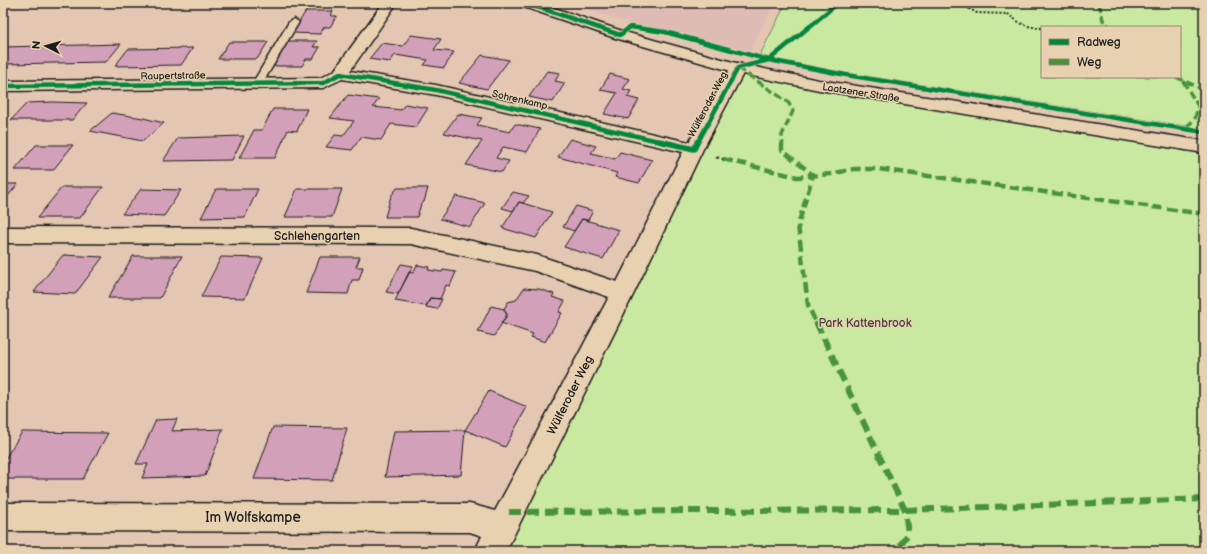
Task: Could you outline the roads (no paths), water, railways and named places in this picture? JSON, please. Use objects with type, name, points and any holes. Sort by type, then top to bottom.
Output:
[{"type":"street","name":"Raupertstraße","points":[[3,86],[323,83],[340,74],[390,3]]},
{"type":"street","name":"Laatzener Straße","points":[[526,3],[620,35],[738,68],[819,85],[1204,147]]},
{"type":"street","name":"Wülferoder Weg","points":[[496,539],[623,293],[694,149],[738,68]]},
{"type":"street","name":"Sohrenkamp","points":[[340,74],[436,90],[694,149]]},
{"type":"street","name":"Schlehengarten","points":[[3,235],[411,236],[537,263],[623,293]]},
{"type":"street","name":"Im Wolfskampe","points":[[3,517],[470,518],[496,539]]},
{"type":"lane","points":[[257,84],[294,22]]},
{"type":"park label","name":"Park Kattenbrook","points":[[865,323]]}]
